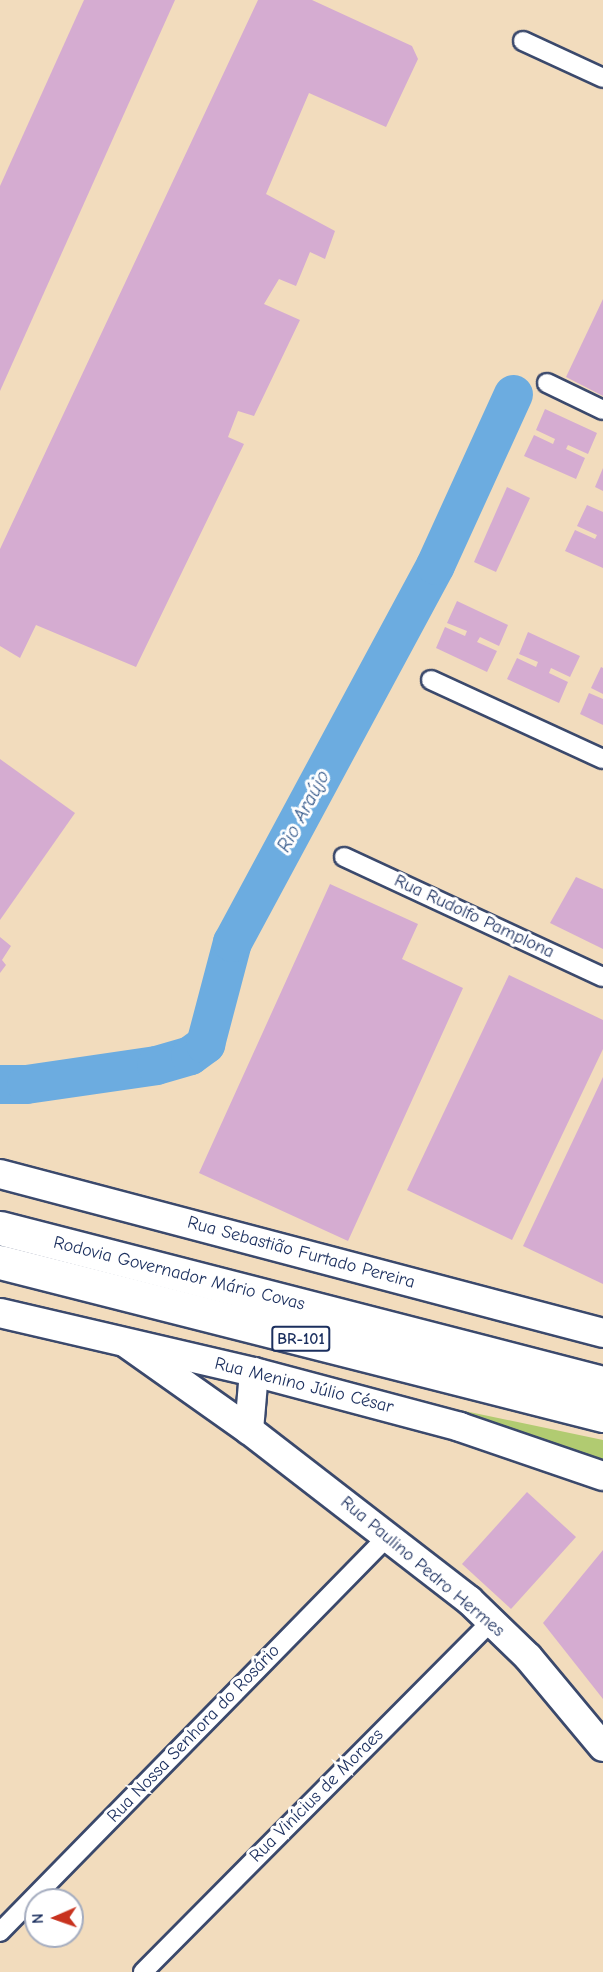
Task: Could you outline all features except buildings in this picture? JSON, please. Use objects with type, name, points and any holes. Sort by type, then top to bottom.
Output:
[{"type":"highway","name":"Rodovia Governador Mário Covas","points":[[0,1228],[595,1379]]},
{"type":"highway","name":"Rodovia Governador Mário Covas","points":[[0,1262],[603,1415]]},
{"type":"main road","name":"Rua Sebastião Furtado Pereira","points":[[0,1174],[603,1333]]},
{"type":"main road","name":"Rua Menino Júlio César","points":[[0,1313],[254,1372],[460,1427],[603,1476]]},
{"type":"main road","name":"Rua Paulino Pedro Hermes","points":[[126,1343],[249,1430],[389,1535],[491,1621],[567,1702],[603,1747]]},
{"type":"main road","points":[[249,1430],[254,1372]]},
{"type":"street","points":[[524,41],[603,78]]},
{"type":"street","points":[[547,383],[603,410]]},
{"type":"street","points":[[431,680],[603,759]]},
{"type":"street","name":"Rua Rudolfo Pamplona","points":[[344,857],[603,977]]},
{"type":"street","name":"Rua Nossa Senhora do Rosário","points":[[0,1932],[389,1535]]},
{"type":"street","name":"Rua Vinícius de Moraes","points":[[143,1972],[491,1621]]},
{"type":"green space","points":[[455,1409],[603,1440],[603,1463]]},
{"type":"waterway","name":"Rio Araújo","points":[[0,1084],[26,1084],[156,1065],[190,1055],[205,1044],[232,942],[435,565],[513,394]]}]
